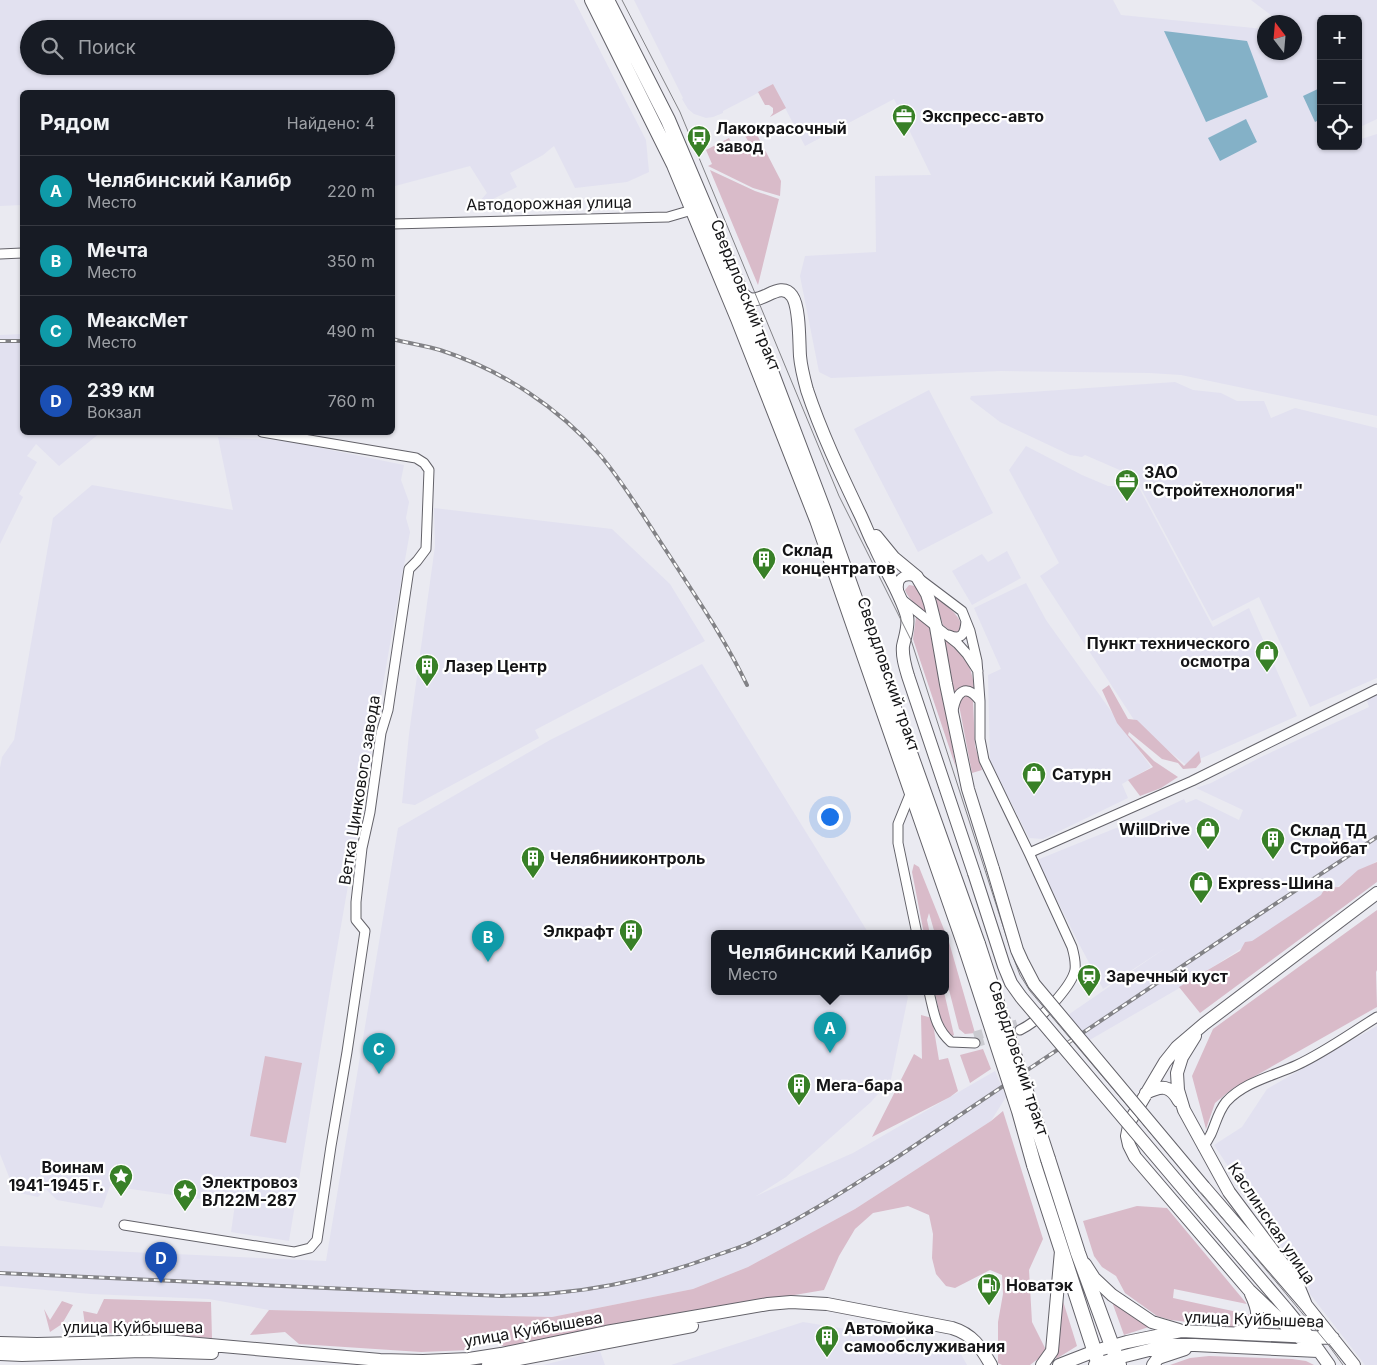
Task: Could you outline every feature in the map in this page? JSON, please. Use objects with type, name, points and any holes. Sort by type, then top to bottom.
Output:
[{"type":"main road","name":"Свердловский тракт","points":[[592,0],[741,292],[753,323],[824,511],[972,946],[1048,1159],[1078,1253],[1116,1356]]},
{"type":"main road","name":"Свердловский тракт","points":[[607,0],[668,120],[738,319],[817,520],[911,792],[972,946],[1034,1165],[1097,1361]]},
{"type":"main road","points":[[741,292],[749,299],[758,299],[770,293],[786,292],[792,296],[796,306],[800,357],[808,392],[826,439],[874,546],[900,598],[908,621],[903,646],[903,658],[1011,983],[1225,1238],[1303,1337]]},
{"type":"main road","points":[[753,323],[754,308],[758,299]]},
{"type":"main road","points":[[859,511],[883,546],[917,578],[930,602],[940,630],[952,712],[968,789],[1017,950],[1034,984],[1354,1365]]},
{"type":"main road","points":[[1329,1365],[1318,1351],[1249,1290],[1135,1156],[1127,1136],[1130,1121],[1165,1062],[1177,1047],[1204,1024],[1377,893]]},
{"type":"main road","name":"Каслинская улица","points":[[1204,1024],[1182,1057],[1177,1073],[1178,1090],[1184,1110],[1228,1192],[1297,1283],[1306,1306]]},
{"type":"main road","points":[[1146,1093],[1157,1087],[1174,1092],[1184,1110]]},
{"type":"main road","points":[[1042,1365],[1052,1351],[1061,1246]]},
{"type":"main road","points":[[1078,1253],[1094,1278],[1112,1295],[1152,1322],[1181,1331]]},
{"type":"main road","points":[[1228,1334],[1248,1330],[1254,1325],[1257,1318],[1256,1305],[1249,1290]]},
{"type":"main road","name":"улица Куйбышева","points":[[488,1365],[768,1304],[800,1302],[827,1304],[962,1331],[976,1342],[991,1365]]},
{"type":"main road","name":"улица Куйбышева","points":[[0,1343],[21,1344],[64,1354],[165,1341],[379,1362],[423,1361],[469,1359],[606,1332],[787,1308],[809,1308],[832,1310],[951,1331],[966,1339],[984,1365]]},
{"type":"main road","name":"улица Куйбышева","points":[[1116,1356],[1181,1331],[1333,1338]]},
{"type":"main road","points":[[1318,1351],[1333,1338]]},
{"type":"main road","points":[[1152,1365],[1158,1358],[1195,1345]]},
{"type":"main road","name":"улица Куйбышева","points":[[1059,1365],[1097,1361],[1169,1346],[1195,1345],[1318,1351]]},
{"type":"main road","name":"улица Куйбышева","points":[[0,1354],[142,1351],[199,1352],[349,1365]]},
{"type":"street","name":"Автодорожная улица","points":[[395,224],[668,217],[698,208]]},
{"type":"street","points":[[0,254],[20,253]]},
{"type":"street","name":"Ветка Цинкового завода","points":[[124,1225],[294,1252],[310,1248],[317,1240],[365,931],[356,920],[362,848],[370,812],[381,733],[388,710],[410,569],[418,562],[426,549],[429,470],[424,463],[416,458],[280,435]]},
{"type":"street","points":[[978,671],[958,644],[900,598],[897,587],[901,579],[910,576],[917,578],[962,611],[975,650],[978,671],[980,701],[980,739],[984,760],[1072,947],[1075,971],[1063,992],[1032,1024],[1019,1027]]},
{"type":"street","points":[[940,630],[954,638],[960,637],[966,630],[966,620]]},
{"type":"street","points":[[1029,853],[1192,781],[1377,689]]},
{"type":"street","points":[[952,712],[955,699],[958,694],[964,691],[970,690],[980,701]]},
{"type":"street","points":[[911,792],[898,824],[898,843],[916,930]]},
{"type":"street","points":[[930,995],[936,1020],[942,1034],[951,1042],[964,1042],[975,1039]]},
{"type":"street","points":[[1203,1147],[1211,1134],[1218,1114],[1224,1104],[1234,1095],[1259,1080],[1296,1066],[1315,1056],[1377,1017]]},
{"type":"shaded area","points":[[0,0],[574,0],[646,140],[649,172],[627,182],[575,188],[554,146],[543,155],[510,173],[517,187],[481,205],[479,202],[487,193],[470,166],[395,186],[395,90],[20,90],[20,205],[0,206]]},
{"type":"shaded area","points":[[634,0],[1113,0],[1121,15],[1257,28],[1257,60],[1302,60],[1302,35],[1307,36],[1302,34],[1302,15],[1271,15],[1251,0],[1377,0],[1377,119],[1362,126],[1362,15],[1317,15],[1317,150],[1362,150],[1362,139],[1377,134],[1377,416],[1181,375],[1001,371],[831,378],[819,372],[800,276],[805,256],[876,252],[875,176],[931,175],[894,99],[805,146],[773,85],[713,117],[706,118],[694,114],[688,109]]},
{"type":"shaded area","points":[[773,84],[786,108],[770,117],[773,113],[773,108],[765,105],[758,92]]},
{"type":"shaded area","points":[[753,127],[781,181],[780,196],[753,188],[708,166],[712,164],[706,150],[729,138],[734,148],[748,141],[743,132]]},
{"type":"shaded area","points":[[710,170],[755,191],[779,199],[758,285]]},
{"type":"shaded area","points":[[20,334],[20,435],[98,435],[59,466],[36,444],[27,456],[37,462],[19,494],[23,497],[0,544],[0,335]]},
{"type":"shaded area","points":[[1175,382],[1193,390],[1221,393],[1237,401],[1264,401],[1271,418],[1295,408],[1377,428],[1377,678],[1310,707],[1259,597],[1212,621],[1136,479],[1138,478],[1085,455],[1082,457],[1070,455],[1000,422],[970,399],[971,396]]},
{"type":"shaded area","points":[[929,390],[993,513],[918,552],[854,429]]},
{"type":"shaded area","points":[[218,437],[287,441],[404,465],[401,480],[409,502],[406,518],[410,532],[333,972],[289,1241],[231,1232],[235,1204],[110,1186],[102,1208],[57,1200],[46,1189],[38,1197],[15,1192],[0,1154],[0,768],[2,757],[14,740],[53,518],[92,485],[233,510]]},
{"type":"shaded area","points":[[1026,446],[1082,475],[1108,486],[1138,486],[1213,627],[1249,608],[1297,716],[1186,765],[1138,726],[1040,576],[1059,563],[1009,470]]},
{"type":"shaded area","points":[[434,508],[612,529],[670,584],[705,641],[535,730],[539,738],[415,805],[402,803],[409,734],[435,546]]},
{"type":"shaded area","points":[[1007,551],[1021,578],[972,605],[952,571],[982,554],[988,562]]},
{"type":"shaded area","points":[[1026,583],[1046,620],[1151,767],[1122,784],[1128,798],[1043,839],[1029,838],[990,761],[988,675],[1001,669],[974,608]]},
{"type":"shaded area","points":[[909,585],[915,586],[921,592],[930,616],[909,598],[905,590]]},
{"type":"shaded area","points":[[934,596],[957,616],[962,626],[962,632],[954,634],[943,625]]},
{"type":"shaded area","points":[[916,617],[932,629],[956,768],[913,639]]},
{"type":"shaded area","points":[[944,638],[956,648],[969,665],[974,688],[963,687],[954,694]]},
{"type":"shaded area","points":[[702,664],[867,930],[711,930],[711,995],[907,995],[908,997],[891,1079],[871,1102],[786,1177],[756,1196],[853,1153],[995,1071],[1006,1097],[991,1121],[855,1209],[748,1267],[693,1289],[552,1317],[269,1310],[209,1299],[91,1294],[0,1286],[0,1246],[326,1261],[398,828],[550,740]]},
{"type":"shaded area","points":[[1109,685],[1128,719],[1137,720],[1184,766],[1199,751],[1201,762],[1196,768],[1183,769],[1178,763],[1162,759],[1129,732],[1128,735],[1154,761],[1178,777],[1161,788],[1140,796],[1128,780],[1153,767],[1117,723],[1102,690]]},
{"type":"shaded area","points":[[1377,692],[1377,861],[1183,986],[1088,1041],[1065,1017],[1167,947],[1103,989],[1037,860],[1116,828],[1125,827],[1184,799],[1186,803],[1196,799],[1239,820],[1243,810],[1196,788],[1211,783],[1261,757],[1369,707],[1366,698]]},
{"type":"shaded area","points":[[966,695],[973,700],[975,746],[982,770],[972,773],[959,705],[961,698]]},
{"type":"shaded area","points":[[1377,862],[1377,882],[1200,1013],[1179,987],[1240,951],[1245,942],[1252,941],[1321,895],[1325,888],[1339,887],[1358,870]]},
{"type":"shaded area","points":[[914,864],[919,867],[944,930],[934,930],[929,913],[927,920],[929,930],[923,930],[912,872]]},
{"type":"shaded area","points":[[1377,910],[1377,1007],[1232,1089],[1215,1103],[1206,1129],[1192,1076],[1213,1029]]},
{"type":"shaded area","points":[[949,942],[975,1033],[965,1034],[959,1029],[949,990]]},
{"type":"shaded area","points":[[936,995],[945,995],[954,1035],[950,1037],[942,1025]]},
{"type":"shaded area","points":[[921,1015],[932,1018],[939,1060],[948,1058],[958,1091],[950,1097],[872,1137],[914,1054],[922,1059]]},
{"type":"shaded area","points":[[1377,1026],[1377,1365],[1365,1365],[1310,1294],[1309,1288],[1214,1145],[1242,1127],[1267,1089]]},
{"type":"shaded area","points":[[983,1049],[991,1069],[970,1083],[960,1055]]},
{"type":"shaded area","points":[[265,1056],[302,1063],[286,1143],[250,1136]]},
{"type":"shaded area","points":[[1003,1111],[1043,1239],[1029,1270],[1032,1322],[1047,1352],[1030,1365],[1002,1365],[998,1363],[998,1322],[1003,1294],[1002,1275],[990,1270],[955,1288],[946,1286],[936,1274],[932,1258],[933,1234],[929,1215],[908,1206],[873,1213],[855,1229],[839,1256],[824,1290],[581,1331],[525,1347],[500,1346],[499,1337],[461,1337],[470,1350],[421,1352],[299,1344],[285,1332],[250,1335],[269,1310],[552,1317],[693,1289],[748,1267],[855,1209],[991,1121]]},
{"type":"shaded area","points":[[1137,1206],[1167,1208],[1247,1304],[1174,1289],[1173,1298],[1251,1315],[1248,1322],[1236,1328],[1171,1320],[1157,1316],[1125,1293],[1116,1276],[1102,1267],[1094,1256],[1083,1221]]},
{"type":"shaded area","points":[[104,1299],[211,1302],[212,1338],[86,1332],[83,1311],[97,1314]]},
{"type":"shaded area","points":[[1111,1299],[1152,1326],[1124,1335]]},
{"type":"shaded area","points":[[62,1301],[73,1305],[62,1324],[50,1332],[44,1309],[50,1320]]},
{"type":"shaded area","points":[[1063,1301],[1077,1346],[1056,1359]]},
{"type":"shaded area","points":[[803,1322],[957,1347],[967,1365],[671,1365]]},
{"type":"shaded area","points":[[600,1351],[605,1365],[543,1365]]},
{"type":"shaded area","points":[[1209,1356],[1292,1359],[1306,1361],[1314,1365],[1170,1365],[1190,1358]]},
{"type":"water","points":[[1164,31],[1247,41],[1268,97],[1206,122]]},
{"type":"water","points":[[1317,89],[1317,121],[1315,122],[1303,96]]},
{"type":"water","points":[[1246,119],[1257,142],[1220,161],[1208,138]]},
{"type":"tunnel","points":[[974,1036],[1017,1024]]},
{"type":"tunnel","points":[[975,1043],[1020,1030]]},
{"type":"tram line","points":[[622,0],[680,112],[839,496],[911,640],[1020,975],[1030,991],[1237,1235],[1327,1343],[1343,1365]]},
{"type":"railway","points":[[395,340],[440,350],[463,358],[507,379],[547,406],[584,438],[610,467],[636,504],[710,618],[747,685]]},
{"type":"railway","points":[[0,341],[20,341]]},
{"type":"railway","points":[[0,1273],[502,1296],[548,1294],[597,1288],[680,1268],[748,1244],[789,1224],[841,1193],[1377,837]]},
{"type":"place","name":"Экспресс-авто","points":[[904,137]]},
{"type":"place","name":"Лакокрасочный завод","points":[[699,158]]},
{"type":"place","name":"ЗАО \"Стройтехнология\"","points":[[1127,502]]},
{"type":"place","name":"Склад концентратов","points":[[764,580]]},
{"type":"place","name":"Пункт технического осмотра","points":[[1267,673]]},
{"type":"place","name":"Лазер Центр","points":[[427,687]]},
{"type":"place","name":"Сатурн","points":[[1034,795]]},
{"type":"place","name":"WillDrive","points":[[1208,850]]},
{"type":"place","name":"Склад ТД Стройбат","points":[[1273,860]]},
{"type":"place","name":"Челябнииконтроль","points":[[533,879]]},
{"type":"place","name":"Express-Шина","points":[[1201,904]]},
{"type":"place","name":"Элкрафт","points":[[631,952]]},
{"type":"place","name":"Мечта","points":[[488,962]]},
{"type":"place","name":"Заречный куст","points":[[1089,997]]},
{"type":"place","name":"Челябинский Калибр","points":[[830,1053]]},
{"type":"place","name":"МеаксМет","points":[[379,1074]]},
{"type":"place","name":"Мега-бара","points":[[799,1106]]},
{"type":"place","name":"Воинам 1941-1945 г.","points":[[121,1197]]},
{"type":"place","name":"Электровоз ВЛ22М-287","points":[[185,1212]]},
{"type":"place","name":"239 км","points":[[161,1283]]},
{"type":"place","name":"Новатэк","points":[[989,1306]]},
{"type":"place","name":"Автомойка самообслуживания","points":[[827,1358]]}]
